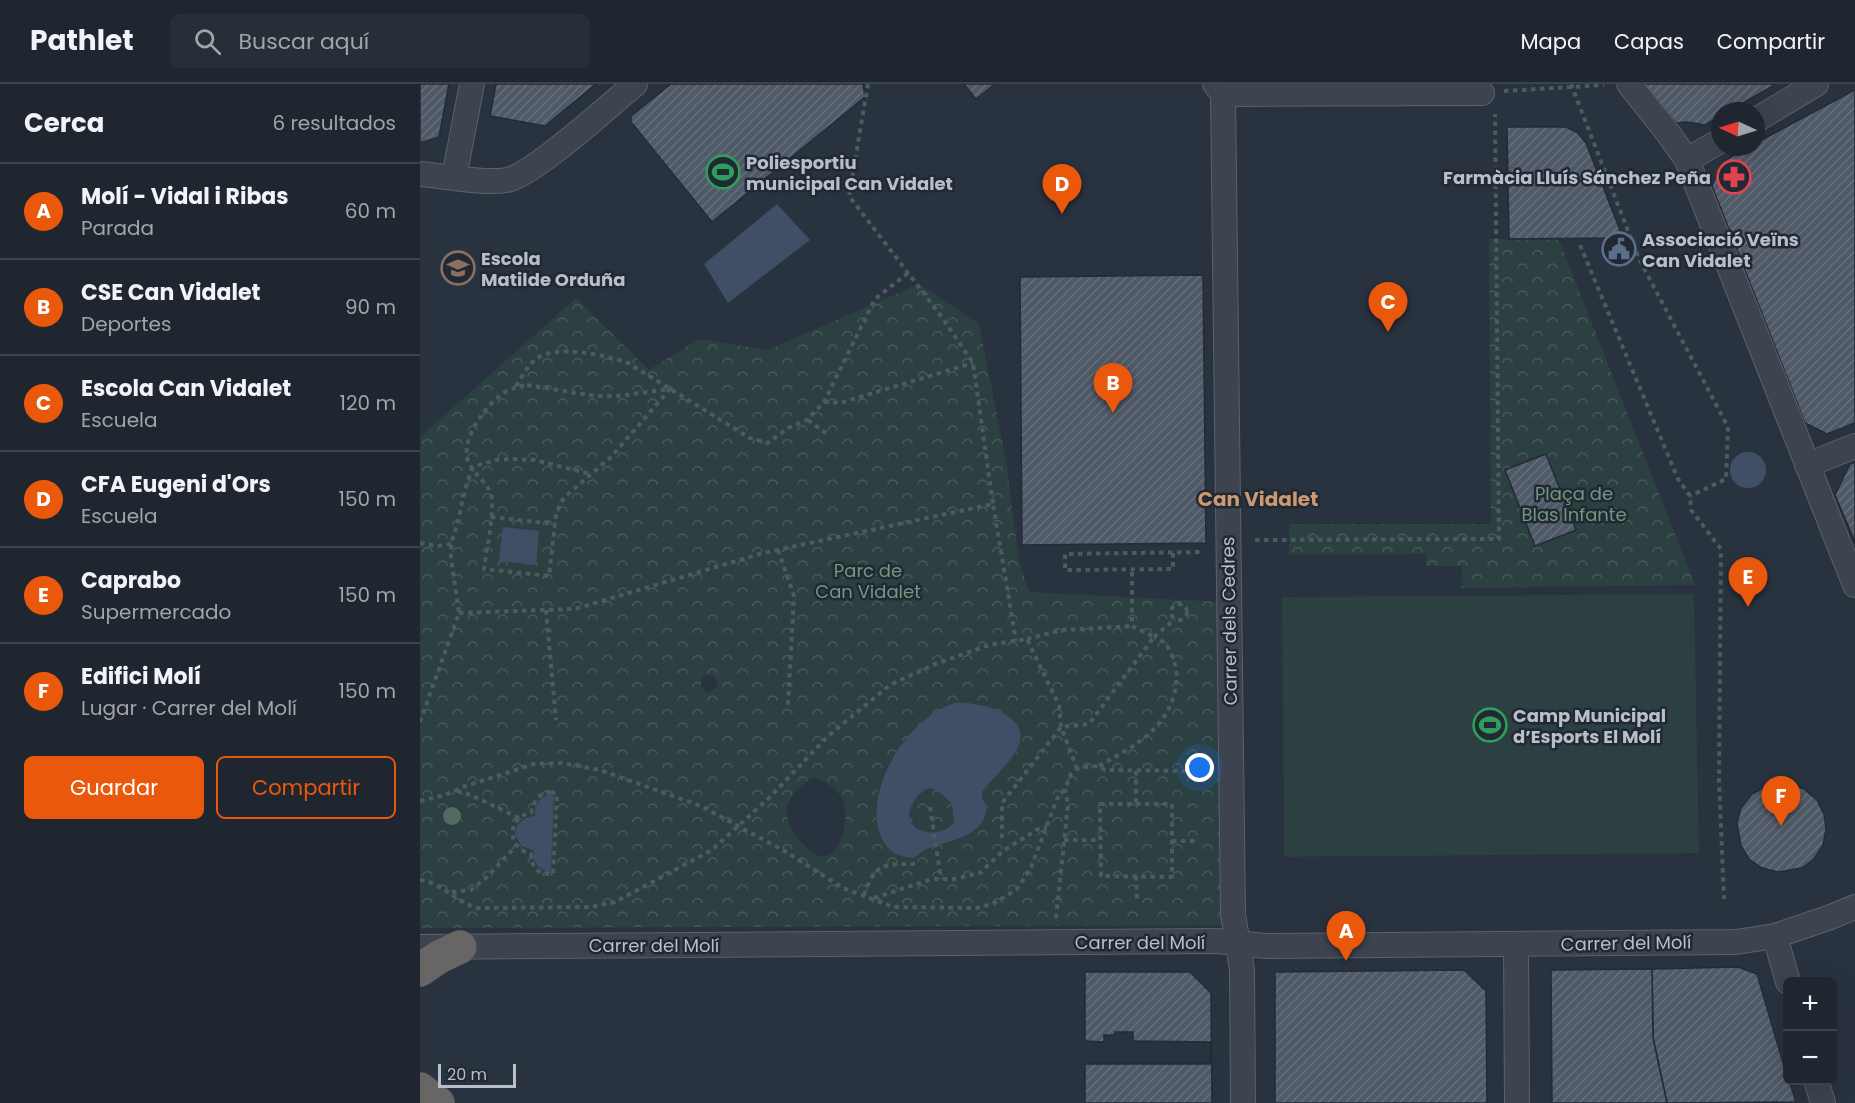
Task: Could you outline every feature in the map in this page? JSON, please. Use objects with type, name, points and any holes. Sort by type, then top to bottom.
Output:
[{"type":"highway","points":[[420,970],[460,947]]},
{"type":"highway","points":[[420,1089],[438,1103]]},
{"type":"street","points":[[454,177],[472,84]]},
{"type":"street","points":[[420,174],[509,180],[541,161],[635,84]]},
{"type":"street","points":[[1629,84],[1687,160],[1855,585]]},
{"type":"street","points":[[1765,115],[1816,84]]},
{"type":"street","points":[[1219,89],[1489,92]]},
{"type":"street","name":"Carrer dels Cedres","points":[[1219,89],[1233,914],[1242,970],[1243,1103]]},
{"type":"street","points":[[1687,160],[1711,146]]},
{"type":"street","points":[[1808,465],[1855,446]]},
{"type":"street","name":"Carrer del Molí","points":[[420,947],[1216,941],[1266,946],[1736,942],[1774,936],[1855,907]]},
{"type":"street","points":[[1774,936],[1787,977]]},
{"type":"street","points":[[1516,944],[1516,1103]]},
{"type":"street","points":[[1818,1085],[1823,1103]]},
{"type":"path","points":[[868,84],[849,196],[941,316],[973,363],[1016,641]]},
{"type":"path","points":[[1255,540],[1499,539],[1489,92],[1629,84]]},
{"type":"path","points":[[1572,86],[1639,260],[1728,427],[1726,479],[1690,496]]},
{"type":"path","points":[[1580,245],[1678,479],[1690,496],[1691,510],[1721,549],[1719,780],[1724,899]]},
{"type":"path","points":[[516,387],[536,359],[545,354],[569,352],[610,357],[628,363],[758,442],[772,442],[788,428],[807,420],[824,402],[875,299],[908,273]]},
{"type":"path","points":[[824,402],[840,403],[973,363]]},
{"type":"path","points":[[527,385],[595,396],[618,396],[670,389],[611,457],[561,502],[555,524],[549,576],[484,569],[491,517],[491,493],[472,469],[467,451],[475,426],[490,404],[504,393],[527,385]]},
{"type":"path","points":[[807,420],[826,434]]},
{"type":"path","points":[[420,722],[459,614],[451,544],[472,469],[496,460],[513,459],[534,460],[591,474]]},
{"type":"path","points":[[459,614],[574,609],[778,550],[993,504]]},
{"type":"path","points":[[491,517],[555,524]]},
{"type":"path","points":[[420,543],[436,546],[451,544]]},
{"type":"path","points":[[778,550],[794,596],[788,705]]},
{"type":"path","points":[[1173,553],[1173,569],[1065,570],[1065,554],[1204,552]]},
{"type":"path","points":[[1132,570],[1132,626]]},
{"type":"path","points":[[1002,838],[1002,803],[1061,727],[1089,724],[1154,637],[1175,619],[1184,620],[1188,612],[1183,604],[1172,608],[1170,612],[1175,619]]},
{"type":"path","points":[[546,610],[556,720]]},
{"type":"path","points":[[420,801],[457,791],[462,787],[534,764],[562,763],[600,770],[701,806],[738,826],[788,853],[843,888],[893,907],[976,908],[993,904],[1017,889],[1030,870],[1057,799],[1065,789],[1071,774],[1077,769],[1098,766],[1146,738],[1157,728],[1171,705],[1177,682],[1176,667],[1170,650],[1161,640],[1132,626],[1062,630],[978,649],[933,665],[890,685],[827,736],[771,796],[738,826],[712,850],[615,902],[591,907],[477,909],[467,905],[451,892],[428,881],[420,880]]},
{"type":"path","points":[[1027,639],[1059,705],[1061,727],[1077,769]]},
{"type":"path","points":[[420,705],[426,704]]},
{"type":"path","points":[[1098,766],[1105,770],[1192,771]]},
{"type":"path","points":[[1136,771],[1136,804]]},
{"type":"path","points":[[1053,943],[1068,804],[1065,789]]},
{"type":"path","points":[[457,791],[471,795],[520,818]]},
{"type":"path","points":[[547,792],[557,794],[553,874],[543,874],[537,871],[533,866],[531,854],[516,846],[512,832],[514,824],[531,813],[534,801],[540,795],[547,792]]},
{"type":"path","points":[[1100,804],[1136,804],[1172,804],[1172,876],[1101,876],[1100,804]]},
{"type":"path","points":[[930,807],[941,879]]},
{"type":"path","points":[[874,898],[932,879],[968,878],[980,873],[1004,851],[1038,829],[1047,827]]},
{"type":"path","points":[[1064,840],[1100,840]]},
{"type":"path","points":[[1172,841],[1196,841]]},
{"type":"path","points":[[451,892],[471,890],[487,877],[516,846]]},
{"type":"path","points":[[864,895],[876,871],[882,866],[916,864]]},
{"type":"path","points":[[1136,876],[1137,903]]},
{"type":"green space","name":"Plaça de Blas Infante","points":[[1489,239],[1559,240],[1695,585],[1461,588],[1462,566],[1426,566],[1426,554],[1289,555],[1289,524],[1491,524]]},
{"type":"green space","name":"Parc de Can Vidalet","points":[[919,284],[979,324],[1005,455],[1019,560],[1029,592],[1224,602],[1227,925],[420,928],[420,437],[576,298],[649,370],[699,339],[767,350]],"holes":[[[711,674],[717,680],[717,687],[711,692],[706,692],[701,687],[701,679]],[[954,704],[976,704],[1002,712],[1017,727],[1020,740],[1017,749],[982,792],[985,804],[979,828],[960,839],[932,847],[920,854],[881,835],[876,803],[879,788],[885,772],[903,744],[939,710]],[[813,778],[827,783],[836,790],[844,803],[843,834],[836,849],[825,856],[819,856],[806,847],[795,834],[788,820],[787,808],[791,798]],[[554,797],[551,869],[548,872],[538,867],[534,851],[522,847],[516,836],[522,819],[535,816]]]},
{"type":"green space","name":"Camp Municipal d’Esports El Molí","points":[[1694,594],[1699,853],[1284,857],[1282,597]]},
{"type":"green space","points":[[929,788],[937,790],[952,804],[954,822],[948,828],[940,831],[923,831],[916,828],[909,815],[919,795]]},
{"type":"water","points":[[777,204],[810,240],[728,303],[704,264]]},
{"type":"water","points":[[1748,452],[1761,457],[1766,470],[1761,483],[1748,488],[1735,483],[1730,470],[1735,457]]},
{"type":"water","points":[[503,527],[539,531],[536,565],[499,561]]},
{"type":"water","points":[[955,703],[989,707],[1011,718],[1018,726],[1021,736],[1011,759],[982,792],[987,806],[981,824],[967,835],[928,849],[914,858],[903,856],[890,850],[881,837],[877,818],[878,798],[883,777],[893,757],[906,739],[921,723]],"holes":[[[929,788],[937,790],[952,804],[954,822],[948,828],[940,831],[931,832],[916,828],[909,815],[912,805],[919,795]]]},
{"type":"water","points":[[550,794],[554,797],[551,869],[548,872],[538,867],[533,857],[534,851],[521,846],[515,835],[519,824],[524,819],[535,816],[538,802]]},
{"type":"building","points":[[420,84],[449,84],[439,137],[420,143]]},
{"type":"building","points":[[496,84],[596,84],[545,126],[490,116]]},
{"type":"building","name":"Poliesportiu municipal Can Vidalet","points":[[671,84],[863,84],[865,97],[712,222],[631,122],[631,116]]},
{"type":"building","points":[[964,84],[995,84],[976,99]]},
{"type":"building","points":[[1644,84],[1776,84],[1745,102],[1711,102],[1711,121],[1705,125],[1676,123]]},
{"type":"building","points":[[1855,90],[1855,423],[1827,434],[1805,423],[1712,186],[1722,162],[1733,156],[1765,156],[1765,138]]},
{"type":"building","points":[[1507,127],[1566,127],[1578,133],[1586,143],[1623,238],[1509,239]]},
{"type":"building","points":[[1203,275],[1206,543],[1022,545],[1020,277]]},
{"type":"building","points":[[1546,454],[1576,530],[1535,546],[1505,470]]},
{"type":"building","points":[[1855,462],[1855,542],[1835,495],[1850,464]]},
{"type":"building","points":[[1788,776],[1791,784],[1804,789],[1817,800],[1824,814],[1826,829],[1823,845],[1814,859],[1802,868],[1778,872],[1762,868],[1749,859],[1741,846],[1737,823],[1741,808],[1752,794],[1771,784],[1770,782]]},
{"type":"building","points":[[1738,967],[1757,974],[1783,1063],[1783,1085],[1791,1085],[1796,1102],[1667,1103],[1653,1038],[1652,969]]},
{"type":"building","points":[[1652,969],[1653,1038],[1667,1103],[1552,1103],[1551,970]]},
{"type":"building","points":[[1464,970],[1486,991],[1487,1103],[1275,1103],[1275,972]]},
{"type":"building","points":[[1085,972],[1190,972],[1211,993],[1212,1103],[1085,1103],[1085,1064],[1210,1064],[1211,1042],[1133,1041],[1133,1032],[1115,1032],[1115,1035],[1104,1035],[1104,1042],[1085,1041]]},
{"type":"place","name":"Poliesportiu municipal Can Vidalet","points":[[723,172]]},
{"type":"place","name":"Farmàcia Lluís Sánchez Peña","points":[[1734,177]]},
{"type":"place","name":"CFA Eugeni d'Ors","points":[[1062,214]]},
{"type":"place","name":"Associació Veïns Can Vidalet","points":[[1619,249]]},
{"type":"place","name":"Escola Matilde Orduña","points":[[458,268]]},
{"type":"place","name":"Escola Can Vidalet","points":[[1388,332]]},
{"type":"place","name":"CSE Can Vidalet","points":[[1113,413]]},
{"type":"place","name":"Caprabo","points":[[1748,607]]},
{"type":"place","name":"Camp Municipal d’Esports El Molí","points":[[1490,725]]},
{"type":"place","name":"Edifici Molí","points":[[1781,826]]},
{"type":"place","name":"Molí - Vidal i Ribas","points":[[1346,961]]},
{"type":"district","name":"Can Vidalet","points":[[1258,499]]}]
